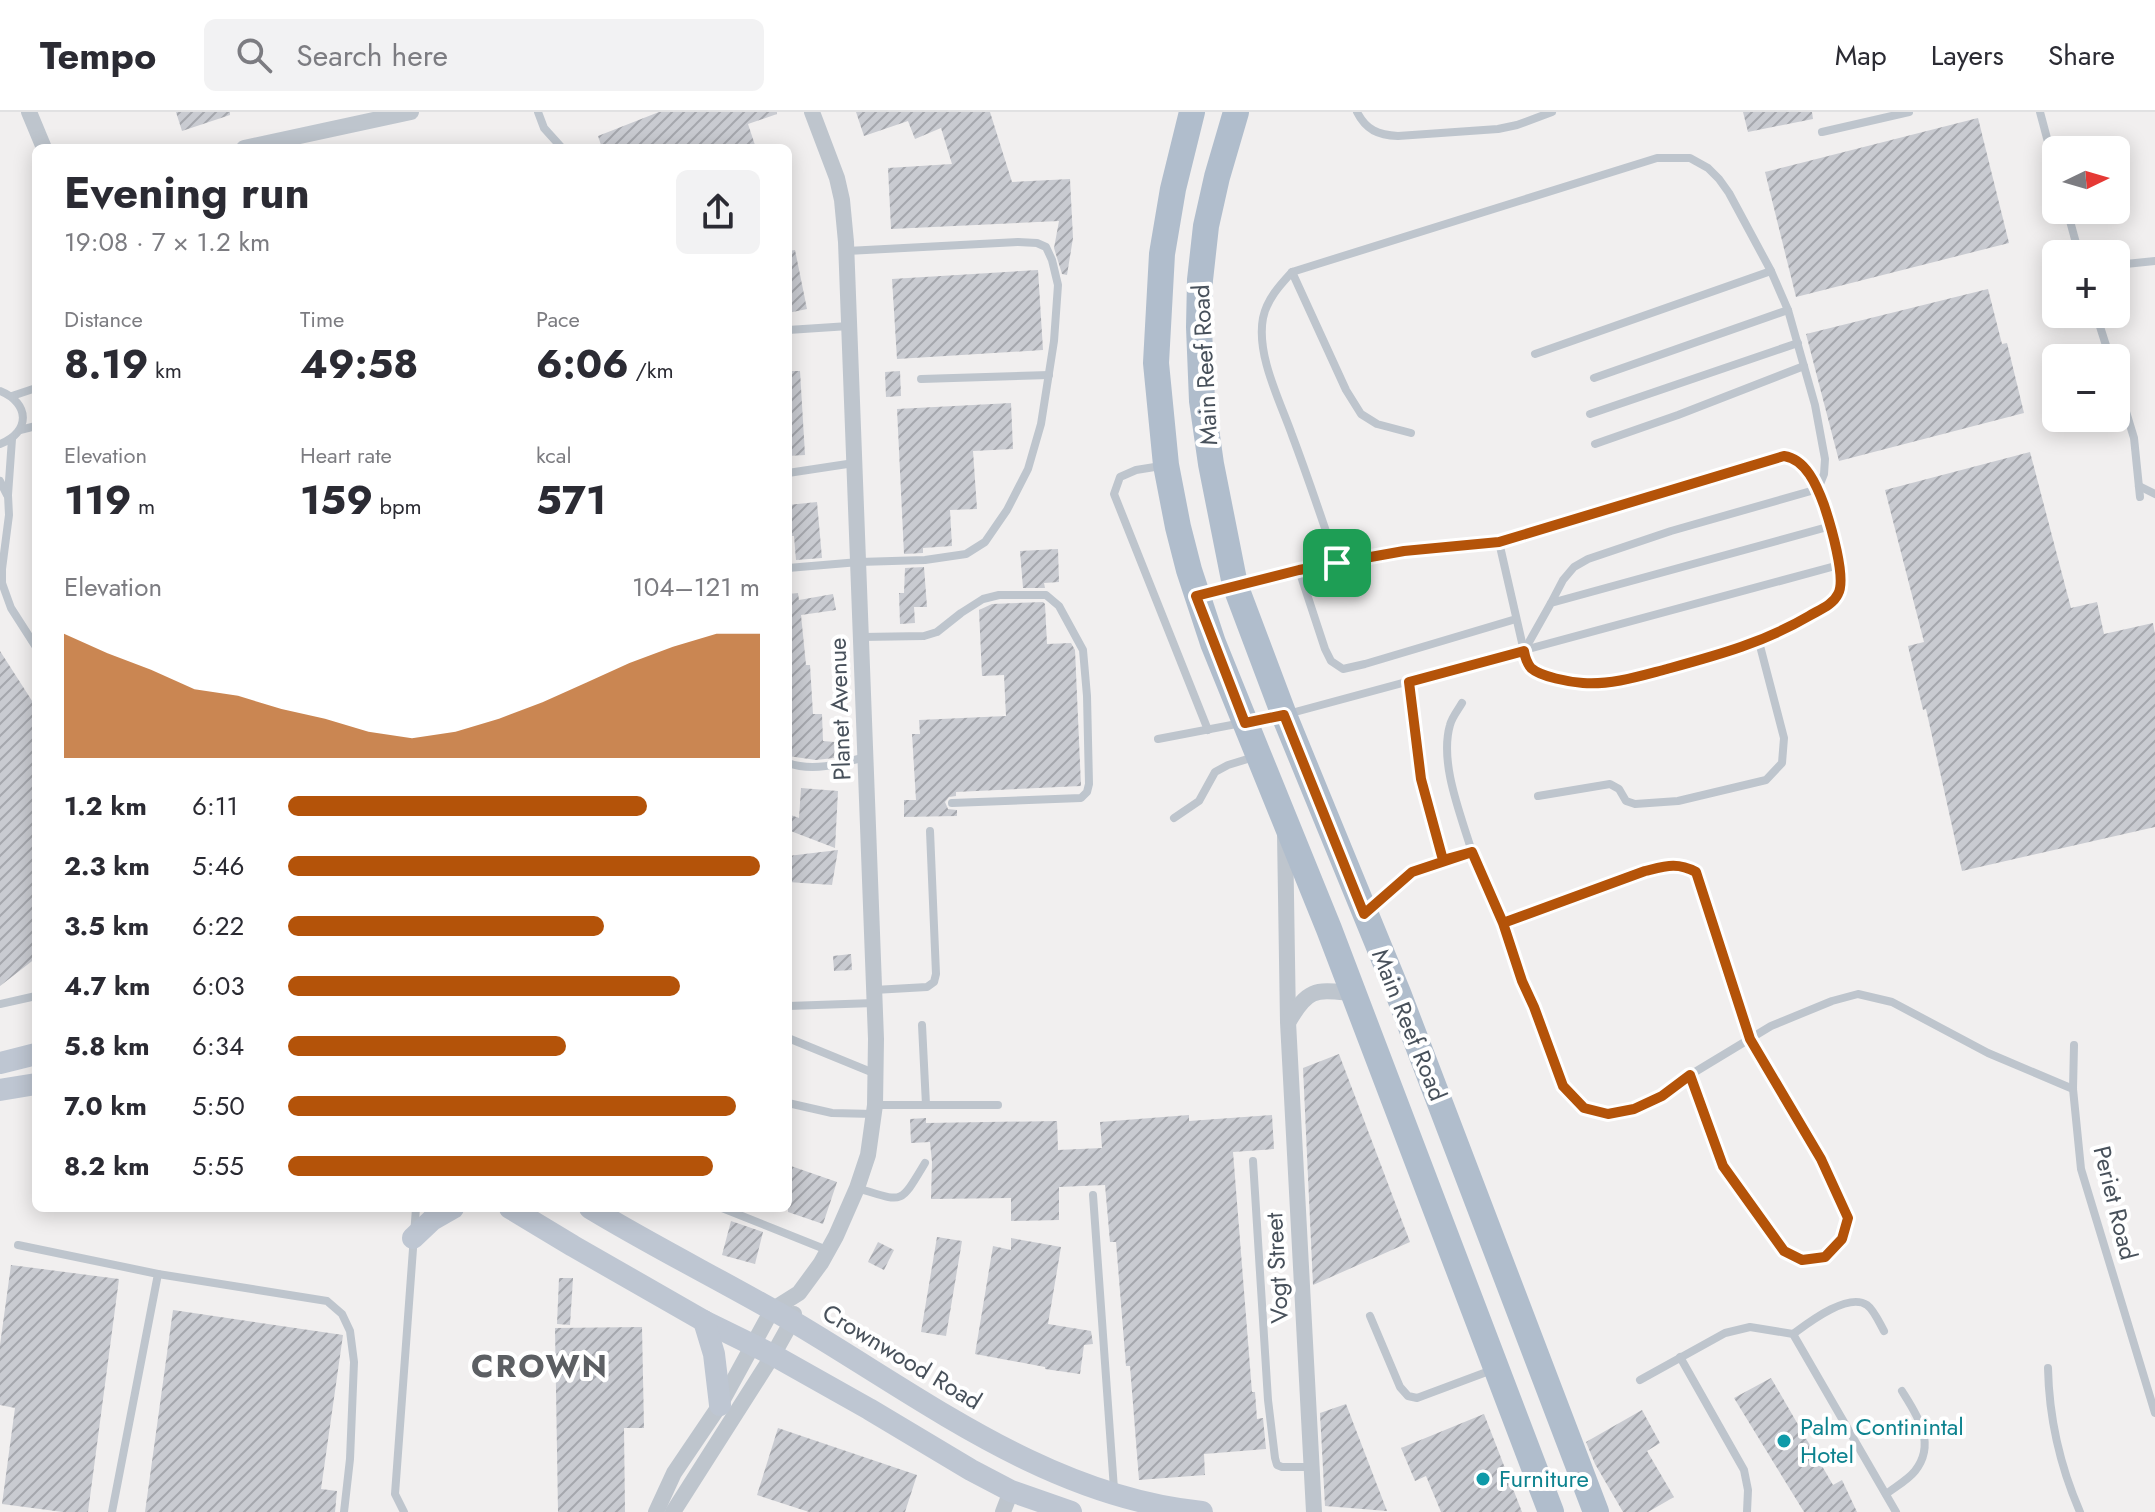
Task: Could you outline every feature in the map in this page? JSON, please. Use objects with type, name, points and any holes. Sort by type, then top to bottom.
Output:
[{"type":"main road","name":"Main Reef Road","points":[[1192,112],[1173,189],[1162,254],[1156,363],[1166,465],[1178,527],[1196,596],[1329,929],[1551,1512]]},
{"type":"main road","name":"Main Reef Road","points":[[1236,112],[1206,226],[1199,327],[1204,417],[1235,585],[1284,715],[1398,993],[1596,1512]]},
{"type":"main road","points":[[1329,929],[1364,914]]},
{"type":"main road","points":[[0,1063],[32,1055]]},
{"type":"main road","points":[[0,1090],[32,1085]]},
{"type":"main road","points":[[413,1238],[446,1212]]},
{"type":"main road","points":[[517,1212],[704,1321],[869,1409],[971,1470],[1011,1491],[1071,1512]]},
{"type":"main road","name":"Crownwood Road","points":[[597,1212],[1037,1465],[1114,1494],[1202,1512]]},
{"type":"main road","points":[[704,1321],[714,1354],[720,1405]]},
{"type":"street","points":[[29,112],[42,144]]},
{"type":"street","points":[[263,144],[411,112]]},
{"type":"street","name":"Planet Avenue","points":[[763,1350],[782,1316],[828,1251],[857,1188],[868,1155],[876,1074],[846,252],[837,178],[812,112]]},
{"type":"street","name":"Vogt Street","points":[[1284,819],[1288,1022],[1314,1512]]},
{"type":"street","points":[[1288,1022],[1299,1004],[1312,992],[1353,993]]},
{"type":"street","points":[[656,1512],[674,1473],[720,1405],[763,1350]]},
{"type":"street","points":[[673,1512],[763,1350]]},
{"type":"street","points":[[1003,1512],[1011,1491]]},
{"type":"lane","points":[[538,112],[544,128],[558,144]]},
{"type":"lane","points":[[1357,112],[1370,129],[1382,135],[1398,136],[1498,129],[1546,113]]},
{"type":"lane","points":[[1822,132],[1909,112]]},
{"type":"lane","points":[[2040,112],[2046,136]]},
{"type":"lane","points":[[1337,563],[1279,403],[1263,347],[1263,318],[1273,292],[1292,272],[1657,158],[1690,158],[1708,168],[1729,193],[1771,271],[1788,310],[1815,405],[1825,459],[1824,474],[1818,489]]},
{"type":"lane","points":[[792,568],[925,560],[966,554],[985,542],[1007,510],[1028,469],[1041,424],[1054,341],[1058,285],[1046,247],[1018,242],[846,252]]},
{"type":"lane","points":[[2130,264],[2155,261]]},
{"type":"lane","points":[[1535,354],[1771,271]]},
{"type":"lane","points":[[1292,272],[1346,390],[1361,414],[1377,424],[1411,433]]},
{"type":"lane","points":[[1594,378],[1788,310]]},
{"type":"lane","points":[[792,330],[850,326]]},
{"type":"lane","points":[[1590,414],[1798,343]]},
{"type":"lane","points":[[1595,444],[1804,366]]},
{"type":"lane","points":[[921,379],[1049,375]]},
{"type":"lane","points":[[12,396],[32,389]]},
{"type":"lane","points":[[0,391],[12,396],[20,406],[23,418],[20,430],[12,439],[0,444]]},
{"type":"lane","points":[[2130,425],[2140,497]]},
{"type":"lane","points":[[20,430],[32,427]]},
{"type":"lane","points":[[12,439],[2,583],[11,608],[32,641]]},
{"type":"lane","points":[[1196,596],[1299,570],[1404,551],[1499,542],[1784,456],[1798,461],[1818,489],[1831,526],[1841,585],[1832,603],[1759,642],[1664,670],[1607,683],[1582,683],[1538,672],[1530,667],[1499,542]]},
{"type":"lane","points":[[792,472],[855,463]]},
{"type":"lane","points":[[1166,465],[1136,470],[1120,477],[1114,494],[1208,730]]},
{"type":"lane","points":[[0,481],[8,495]]},
{"type":"lane","points":[[2139,486],[2155,494]]},
{"type":"lane","points":[[1524,651],[1563,580],[1574,567],[1588,559],[1671,531],[1818,489]]},
{"type":"lane","points":[[1551,603],[1831,526]]},
{"type":"lane","points":[[1158,739],[1284,715],[1839,565]]},
{"type":"lane","points":[[1299,570],[1325,649],[1331,661],[1343,669],[1516,619]]},
{"type":"lane","points":[[862,637],[924,636],[937,632],[983,599],[999,595],[1046,595],[1065,616],[1083,650],[1088,710],[1087,792],[1081,798],[952,803]]},
{"type":"lane","points":[[1538,796],[1610,784],[1619,789],[1626,801],[1635,804],[1678,801],[1766,780],[1782,763],[1784,738],[1759,642]]},
{"type":"lane","points":[[1409,682],[1421,779],[1443,860]]},
{"type":"lane","points":[[1462,703],[1450,723],[1447,760],[1472,852],[1503,923],[1563,1086],[1584,1108],[1608,1114],[1634,1109],[1662,1096],[1690,1075],[1771,1026],[1832,1001],[1858,994],[1892,1002],[1988,1053],[2073,1089]]},
{"type":"lane","points":[[1174,818],[1199,801],[1215,772],[1258,756]]},
{"type":"lane","points":[[792,765],[829,767],[865,757]]},
{"type":"lane","points":[[792,1006],[874,996],[927,987],[934,982],[930,831]]},
{"type":"lane","points":[[1364,914],[1412,872],[1472,852]]},
{"type":"lane","points":[[1503,923],[1645,871],[1670,865],[1684,866],[1696,872],[1750,1039],[1821,1159],[1848,1218],[1842,1239],[1825,1257],[1802,1260],[1784,1251],[1723,1166],[1690,1075]]},
{"type":"lane","points":[[0,1004],[32,997]]},
{"type":"lane","points":[[922,1025],[926,1105]]},
{"type":"lane","points":[[792,1040],[876,1074]]},
{"type":"lane","name":"Periet Road","points":[[2074,1045],[2073,1089],[2081,1169],[2155,1413]]},
{"type":"lane","points":[[792,1104],[832,1113],[926,1105],[998,1105]]},
{"type":"lane","points":[[1253,1161],[1268,1400],[1275,1458],[1277,1465],[1282,1467],[1311,1467]]},
{"type":"lane","points":[[857,1188],[893,1199],[901,1198],[925,1163]]},
{"type":"lane","points":[[1093,1195],[1114,1494]]},
{"type":"lane","points":[[404,1512],[395,1494],[416,1212]]},
{"type":"lane","points":[[732,1212],[828,1251]]},
{"type":"lane","points":[[18,1245],[158,1274],[327,1301],[342,1314],[350,1331],[354,1362],[350,1459],[344,1512]]},
{"type":"lane","points":[[112,1512],[158,1274]]},
{"type":"lane","points":[[1640,1380],[1725,1333],[1750,1327],[1793,1334],[1833,1308],[1857,1302],[1869,1307],[1884,1331]]},
{"type":"lane","points":[[1370,1316],[1400,1387],[1408,1396],[1417,1398],[1497,1369]]},
{"type":"lane","points":[[1793,1334],[1896,1512]]},
{"type":"lane","points":[[1680,1357],[1744,1470],[1748,1490],[1747,1512]]},
{"type":"lane","points":[[2048,1368],[2049,1405],[2066,1480],[2080,1512]]},
{"type":"lane","points":[[1886,1494],[1914,1473],[1925,1456],[1921,1421],[1902,1391]]},
{"type":"building","points":[[176,112],[230,112],[230,115],[182,131]]},
{"type":"building","points":[[659,112],[777,112],[748,124],[755,144],[601,144],[598,136]]},
{"type":"building","points":[[856,112],[990,112],[1012,182],[1070,179],[1073,238],[1067,275],[1062,274],[1054,248],[1059,221],[891,229],[888,168],[952,164],[941,128],[915,139],[908,121],[864,136]]},
{"type":"building","points":[[1743,112],[1812,112],[1813,119],[1748,132]]},
{"type":"building","points":[[1978,118],[2009,243],[1796,297],[1765,172]]},
{"type":"building","points":[[792,250],[795,250],[807,309],[792,312]]},
{"type":"building","points":[[1038,270],[1043,350],[897,359],[892,279]]},
{"type":"building","points":[[1988,289],[2002,344],[2007,343],[2024,413],[1839,461],[1806,334]]},
{"type":"building","points":[[792,371],[800,371],[805,455],[792,456]]},
{"type":"building","points":[[900,371],[901,396],[886,397],[885,372]]},
{"type":"building","points":[[1011,403],[1013,449],[973,451],[977,509],[950,510],[952,546],[923,548],[923,553],[904,554],[897,409]]},
{"type":"building","points":[[2030,452],[2071,608],[2097,602],[2104,634],[2153,623],[2155,827],[1962,871],[1926,709],[1923,710],[1908,646],[1924,642],[1885,490]]},
{"type":"building","points":[[817,502],[822,558],[796,560],[792,505]]},
{"type":"building","points":[[1058,549],[1059,582],[1044,583],[1045,588],[1023,588],[1020,551]]},
{"type":"building","points":[[924,567],[927,607],[914,607],[915,623],[900,624],[899,593],[904,593],[905,568]]},
{"type":"building","points":[[798,593],[799,600],[833,594],[836,610],[801,615],[806,665],[810,665],[813,714],[822,714],[823,741],[835,742],[834,758],[816,760],[792,757],[792,594]]},
{"type":"building","points":[[1043,602],[1047,644],[1071,643],[1075,650],[1081,786],[956,792],[956,796],[949,797],[945,802],[948,809],[957,810],[957,816],[904,817],[904,800],[916,800],[912,734],[920,734],[919,720],[1006,716],[1004,675],[982,676],[979,610],[992,604]]},
{"type":"building","points":[[0,651],[32,701],[32,961],[0,986]]},
{"type":"building","points":[[801,788],[838,791],[835,848],[792,832],[792,815],[799,818]]},
{"type":"building","points":[[838,850],[832,885],[792,882],[792,856]]},
{"type":"building","points":[[851,954],[852,970],[834,971],[833,956]]},
{"type":"building","points":[[1339,1054],[1410,1242],[1313,1285],[1303,1068]]},
{"type":"building","points":[[1189,1115],[1189,1121],[1272,1115],[1274,1149],[1233,1152],[1252,1392],[1255,1392],[1257,1419],[1263,1418],[1266,1449],[1204,1454],[1205,1475],[1139,1480],[1116,1242],[1110,1242],[1105,1185],[1059,1187],[1059,1220],[1011,1221],[1011,1198],[931,1199],[930,1142],[911,1143],[910,1119],[926,1118],[926,1123],[1057,1121],[1058,1150],[1102,1148],[1100,1122]]},
{"type":"building","points":[[792,1166],[837,1182],[823,1224],[788,1212],[792,1212]]},
{"type":"building","points":[[731,1221],[763,1232],[755,1264],[722,1255]]},
{"type":"building","points":[[937,1237],[962,1241],[946,1336],[921,1332]]},
{"type":"building","points":[[1011,1238],[1061,1247],[1048,1324],[1091,1331],[1093,1344],[1084,1345],[1080,1374],[975,1354],[993,1246],[1011,1250]]},
{"type":"building","points":[[878,1242],[894,1250],[884,1270],[868,1262]]},
{"type":"building","points":[[11,1265],[119,1279],[88,1512],[2,1504],[15,1408],[0,1405],[0,1345]]},
{"type":"building","points":[[559,1278],[573,1278],[570,1325],[557,1324]]},
{"type":"building","points":[[173,1310],[343,1335],[321,1489],[337,1491],[335,1512],[145,1512]]},
{"type":"building","points":[[642,1327],[644,1428],[624,1428],[625,1512],[558,1512],[555,1328]]},
{"type":"building","name":"Palm Continintal Hotel","points":[[1771,1378],[1833,1485],[1842,1480],[1857,1512],[1804,1512],[1734,1398]]},
{"type":"building","points":[[1346,1404],[1387,1511],[1325,1506],[1320,1413]]},
{"type":"building","points":[[1642,1410],[1660,1443],[1647,1451],[1674,1497],[1648,1512],[1623,1512],[1586,1442]]},
{"type":"building","points":[[1484,1414],[1522,1512],[1441,1512],[1426,1476],[1415,1481],[1401,1448]]},
{"type":"building","points":[[778,1428],[917,1475],[905,1512],[809,1512],[757,1495]]},
{"type":"place","name":"Palm Continintal Hotel","points":[[1784,1441]]},
{"type":"place","name":"Furniture","points":[[1483,1479]]},
{"type":"district","name":"CROWN","points":[[540,1366]]},
{"type":"route","points":[[1337,563],[1196,596],[1245,723],[1284,715],[1364,914],[1412,872],[1472,852],[1503,923],[1563,1086],[1584,1108],[1608,1114],[1634,1109],[1662,1096],[1690,1075],[1723,1166],[1784,1251],[1802,1260],[1825,1257],[1842,1239],[1848,1218],[1821,1159],[1750,1039],[1696,872],[1684,866],[1670,865],[1645,871],[1503,923],[1486,882],[1472,852],[1443,860],[1421,779],[1409,682],[1524,651],[1530,667],[1538,672],[1582,683],[1607,683],[1759,642],[1832,603],[1839,594],[1839,565],[1831,526],[1818,489],[1798,461],[1784,456],[1499,542],[1404,551],[1337,563]]}]
